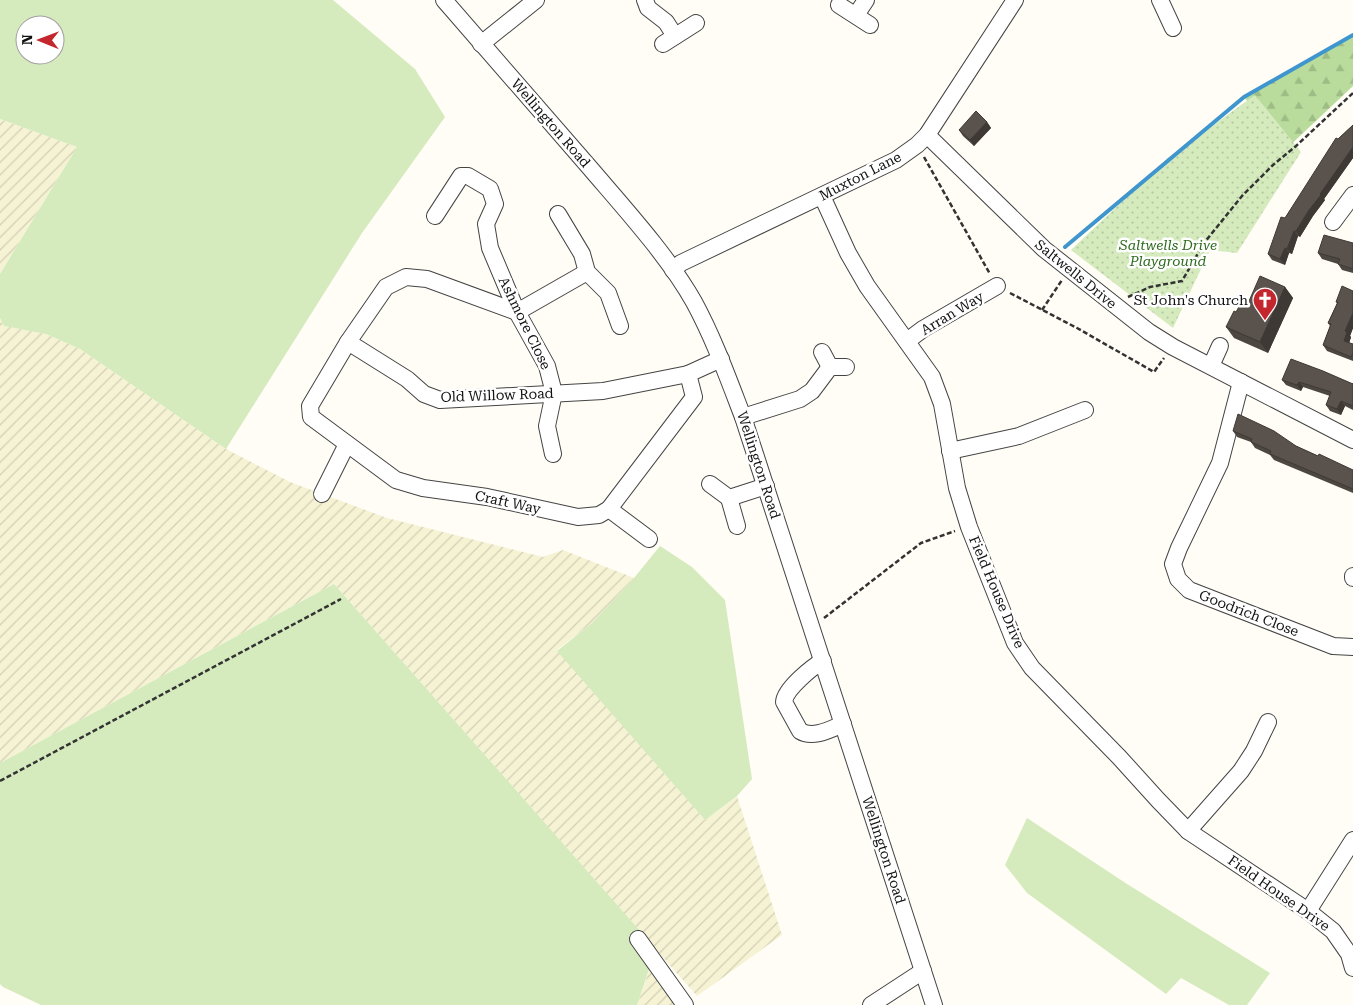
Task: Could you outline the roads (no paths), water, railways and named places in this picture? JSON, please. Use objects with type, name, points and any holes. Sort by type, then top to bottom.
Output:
[{"type":"street","name":"Wellington Road","points":[[444,0],[626,210],[673,270],[694,302],[721,359],[743,417],[934,1005]]},
{"type":"street","points":[[481,44],[536,0]]},
{"type":"street","points":[[645,0],[648,8],[666,22],[669,40],[696,22]]},
{"type":"street","points":[[856,15],[866,0]]},
{"type":"street","points":[[1160,0],[1173,28]]},
{"type":"street","name":"Muxton Lane","points":[[673,270],[681,263],[896,160],[922,140],[1012,1]]},
{"type":"street","points":[[839,5],[870,25]]},
{"type":"street","name":"Saltwells Drive","points":[[922,140],[1044,249],[1149,332],[1173,347],[1353,440]]},
{"type":"street","name":"Ashmore Close","points":[[435,216],[461,176],[468,176],[490,189],[495,204],[486,224],[490,248],[517,312],[547,366],[554,393]]},
{"type":"street","name":"Field House Drive","points":[[822,196],[848,253],[867,286],[932,377],[942,404],[957,488],[969,527],[1015,643],[1032,668],[1188,831],[1334,930],[1349,954],[1353,968]]},
{"type":"street","points":[[1333,222],[1350,205]]},
{"type":"street","points":[[558,214],[582,254],[587,272],[608,293],[620,326]]},
{"type":"street","points":[[348,342],[386,287],[406,277],[427,279],[517,312],[587,272]]},
{"type":"street","name":"Arran Way","points":[[907,341],[923,329],[997,286]]},
{"type":"street","name":"Old Willow Road","points":[[348,342],[407,379],[424,394],[440,400],[603,391],[688,374]]},
{"type":"street","name":"Craft Way","points":[[348,342],[310,406],[311,417],[396,480],[423,488],[487,496],[578,517],[599,515],[608,509]]},
{"type":"street","points":[[1211,366],[1220,346]]},
{"type":"street","points":[[743,417],[800,399],[812,391],[838,367],[822,352]]},
{"type":"street","points":[[649,539],[608,509],[694,397],[688,374],[721,359]]},
{"type":"street","name":"Goodrich Close","points":[[1241,382],[1220,464],[1178,548],[1173,564],[1178,579],[1189,590],[1333,646],[1353,647]]},
{"type":"street","points":[[553,454],[547,426],[554,393]]},
{"type":"street","points":[[950,451],[1019,436],[1085,410]]},
{"type":"street","points":[[322,494],[347,444]]},
{"type":"street","points":[[710,484],[729,498],[737,526]]},
{"type":"street","points":[[729,498],[766,486]]},
{"type":"street","points":[[823,661],[812,667],[788,693],[784,698],[785,706],[800,731],[804,734],[826,731],[843,724]]},
{"type":"street","points":[[1188,831],[1241,771],[1254,752],[1268,722]]},
{"type":"street","points":[[1308,911],[1353,840]]},
{"type":"street","points":[[638,939],[685,1005]]},
{"type":"street","points":[[871,1005],[923,971]]},
{"type":"waterway","points":[[1065,247],[1244,97],[1353,35]]},
{"type":"place","name":"St John's Church","points":[[1265,321]]},
{"type":"park label","name":"Saltwells Drive Playground","points":[[1168,254]]}]
